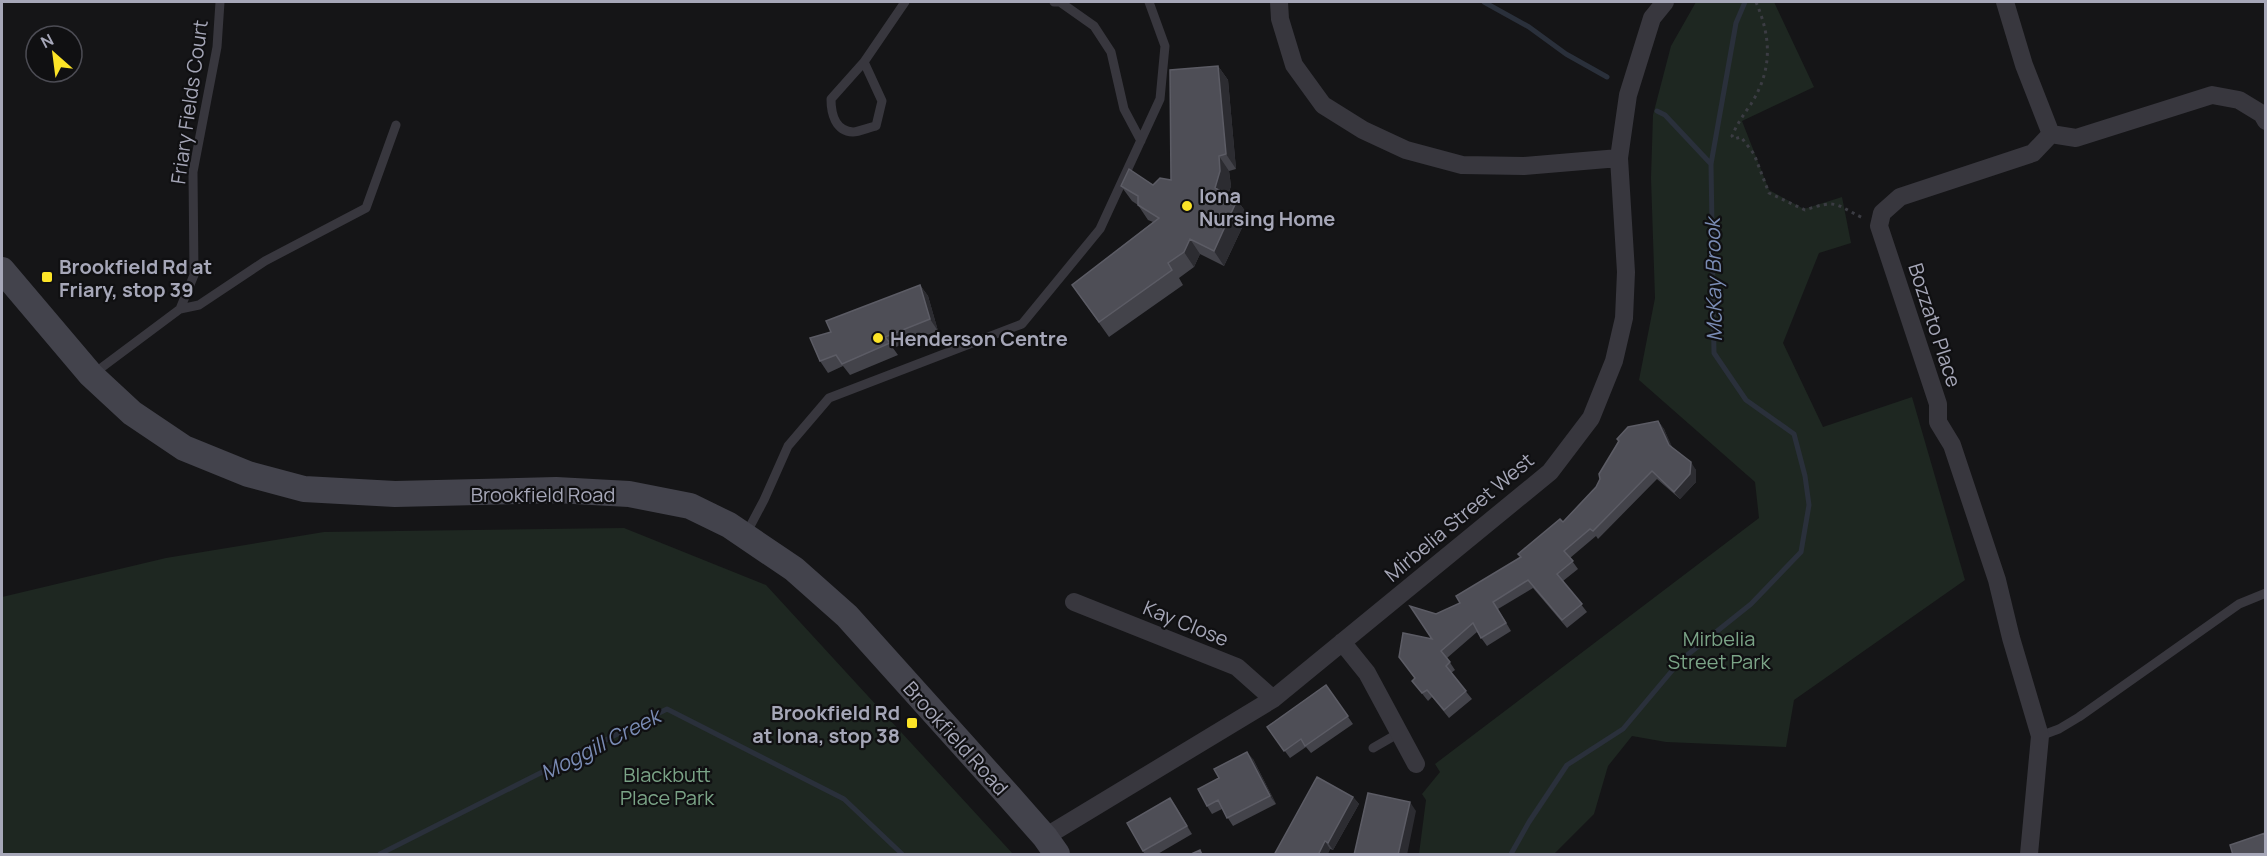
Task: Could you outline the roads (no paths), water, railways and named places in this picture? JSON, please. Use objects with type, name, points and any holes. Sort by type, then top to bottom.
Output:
[{"type":"main road","name":"Brookfield Road","points":[[2,270],[91,375],[132,413],[184,448],[248,474],[304,489],[395,494],[556,490],[629,494],[690,507],[729,525],[794,569],[847,616],[1051,846]]},
{"type":"street","points":[[1279,2],[1280,19],[1294,65],[1323,105],[1363,130],[1406,150],[1462,165],[1524,166],[1619,158]]},
{"type":"street","name":"Mirbelia Street West","points":[[1051,846],[1273,699],[1550,472],[1591,418],[1614,361],[1624,318],[1626,272],[1619,158],[1628,95],[1653,18],[1665,2]]},
{"type":"street","points":[[2005,2],[2024,65],[2051,134],[2076,138],[2212,95],[2238,100],[2262,114],[2265,121]]},
{"type":"street","name":"Bozzato Place","points":[[2029,855],[2040,736],[1996,580],[1952,446],[1938,422],[1938,404],[1879,226],[1882,213],[1900,197],[2033,153],[2051,134]]},
{"type":"street","name":"Kay Close","points":[[1074,602],[1237,667],[1273,699]]},
{"type":"street","points":[[1342,642],[1367,673],[1416,764]]},
{"type":"lane","name":"Friary Fields Court","points":[[180,309],[194,275],[193,172],[218,47],[220,2]]},
{"type":"lane","points":[[864,62],[882,101],[876,126],[853,132],[839,126],[831,115],[831,99],[864,62],[905,2]]},
{"type":"lane","points":[[1054,2],[1060,2],[1094,26],[1111,52],[1124,109],[1141,141]]},
{"type":"lane","points":[[745,536],[788,446],[829,398],[1022,324],[1101,230],[1160,99],[1166,46],[1149,2]]},
{"type":"lane","points":[[91,375],[180,309],[199,305],[265,261],[366,207],[396,125]]},
{"type":"lane","points":[[2040,736],[2069,723],[2239,604],[2265,592]]},
{"type":"lane","points":[[1373,748],[1399,733]]},
{"type":"waterway","name":"McKay Brook","points":[[1484,2],[1529,27],[1566,54],[1607,77]]},
{"type":"waterway","name":"McKay Brook","points":[[1511,854],[1529,822],[1567,765],[1623,729],[1681,660],[1751,604],[1801,552],[1809,505],[1805,476],[1794,434],[1746,400],[1714,353],[1711,164],[1736,23],[1745,2]]},
{"type":"waterway","name":"McKay Brook","points":[[1657,111],[1665,115],[1711,164]]},
{"type":"waterway","name":"Moggill Creek","points":[[380,854],[667,709],[844,799],[902,854]]},
{"type":"place","name":"Iona Nursing Home","points":[[1187,206]]},
{"type":"place","name":"Brookfield Rd at Friary, stop 39","points":[[47,277]]},
{"type":"place","name":"Henderson Centre","points":[[878,338]]},
{"type":"place","name":"Brookfield Rd at Iona, stop 38","points":[[912,723]]},
{"type":"park label","name":"Mirbelia Street Park","points":[[1719,650]]},
{"type":"park label","name":"Blackbutt Place Park","points":[[667,786]]}]
